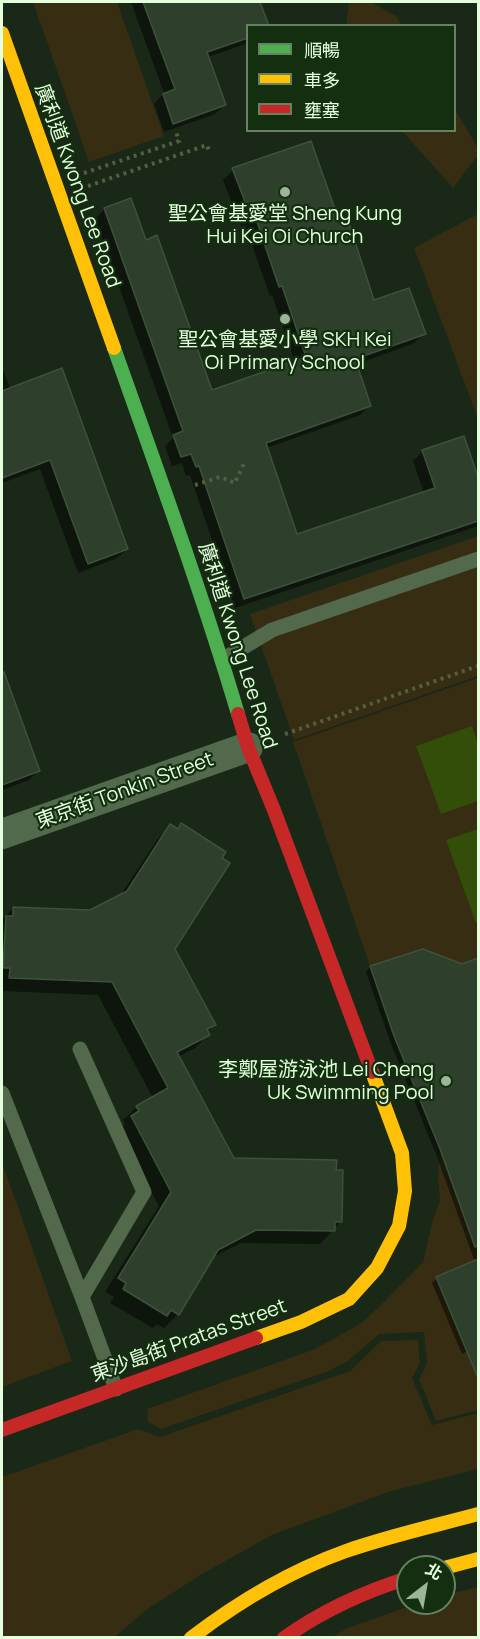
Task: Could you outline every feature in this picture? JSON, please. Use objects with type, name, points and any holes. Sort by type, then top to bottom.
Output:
[{"type":"street","name":"廣利道 Kwong Lee Road","points":[[2,33],[163,485],[222,660],[248,747],[274,810],[402,1153],[405,1191],[399,1226],[377,1268]]},
{"type":"street","name":"東京街 Tonkin Street","points":[[2,834],[248,747]]},
{"type":"street","name":"東沙島街 Pratas Street","points":[[2,1430],[301,1322],[350,1299],[377,1268]]},
{"type":"street","points":[[191,1638],[239,1604],[279,1581],[325,1560],[366,1544],[478,1515]]},
{"type":"street","points":[[456,1565],[478,1559]]},
{"type":"street","points":[[284,1638],[328,1609],[396,1582]]},
{"type":"lane","points":[[222,660],[272,630],[478,559]]},
{"type":"lane","points":[[80,1049],[144,1192],[82,1297]]},
{"type":"lane","points":[[2,1093],[116,1389]]},
{"type":"path","points":[[75,176],[179,141],[176,132]]},
{"type":"path","points":[[79,189],[207,145],[209,151]]},
{"type":"path","points":[[192,486],[220,477],[236,483],[245,461]]},
{"type":"path","points":[[285,734],[478,666]]},
{"type":"shaded area","points":[[33,2],[117,2],[164,136],[89,162]]},
{"type":"shaded area","points":[[349,2],[371,2],[396,16],[401,24],[346,24]]},
{"type":"shaded area","points":[[456,111],[478,148],[478,155],[453,188],[403,132],[456,132]]},
{"type":"shaded area","points":[[478,214],[478,419],[414,248]]},
{"type":"shaded area","points":[[478,536],[478,676],[294,740],[250,614]]},
{"type":"shaded area","name":"李鄭屋游泳池 Lei Cheng Uk Swimming Pool","points":[[478,678],[478,1410],[436,1421],[419,1379],[427,1363],[424,1332],[379,1334],[349,1360],[329,1371],[161,1429],[148,1422],[147,1409],[315,1349],[360,1324],[423,1262],[433,1219],[440,1201],[438,1178],[440,1149],[394,1036],[293,742]]},
{"type":"shaded area","points":[[472,726],[478,744],[478,801],[441,814],[416,746]]},
{"type":"shaded area","points":[[478,829],[478,922],[476,923],[446,840]]},
{"type":"shaded area","points":[[2,1162],[72,1361],[2,1387]]},
{"type":"shaded area","points":[[418,1340],[420,1363],[412,1378],[432,1425],[478,1413],[478,1469],[388,1492],[272,1535],[202,1574],[146,1610],[115,1637],[2,1637],[2,1477],[138,1429],[160,1437],[350,1371],[381,1341]]},
{"type":"shaded area","points":[[478,1587],[478,1637],[332,1637],[348,1628],[396,1611],[396,1615],[456,1615],[456,1592]]},
{"type":"building","points":[[143,2],[260,2],[268,24],[246,24],[246,39],[207,52],[226,105],[173,124],[163,94],[175,89]]},
{"type":"building","points":[[311,141],[341,226],[349,223],[374,300],[409,288],[426,334],[355,359],[371,406],[266,443],[297,534],[435,488],[422,450],[464,436],[478,477],[478,521],[244,599],[199,466],[196,467],[191,454],[181,457],[173,435],[183,431],[104,208],[131,198],[146,240],[157,235],[212,390],[306,357],[255,216],[251,217],[232,168]]},
{"type":"building","points":[[62,368],[128,549],[88,564],[50,460],[2,478],[2,391]]},
{"type":"building","points":[[4,672],[40,771],[2,785],[2,673]]},
{"type":"building","points":[[181,823],[226,852],[222,858],[230,863],[175,949],[216,1025],[207,1029],[210,1035],[177,1052],[234,1158],[337,1160],[336,1170],[343,1170],[342,1222],[335,1222],[335,1231],[256,1230],[218,1250],[179,1315],[171,1310],[167,1316],[123,1289],[126,1283],[118,1278],[171,1192],[131,1116],[139,1111],[136,1106],[168,1088],[112,982],[9,978],[10,968],[3,968],[6,916],[13,916],[13,907],[90,910],[127,891],[170,824],[178,829]]},
{"type":"building","points":[[423,949],[462,964],[478,958],[478,1246],[475,1247],[440,1149],[394,1036],[370,966]]},
{"type":"building","points":[[478,1259],[478,1378],[436,1277]]},
{"type":"traffic: fast","points":[[114,348],[194,576],[238,714]]},
{"type":"traffic: slow","points":[[2,33],[114,348]]},
{"type":"traffic: slow","points":[[256,1338],[301,1322],[349,1299],[377,1268],[399,1226],[405,1191],[402,1153],[372,1072]]},
{"type":"traffic: slow","points":[[191,1638],[265,1588],[325,1559],[379,1541],[478,1514]]},
{"type":"traffic: slow","points":[[456,1565],[478,1559]]},
{"type":"traffic: jam","points":[[238,714],[248,747],[274,810],[372,1072]]},
{"type":"traffic: jam","points":[[2,1430],[256,1338]]},
{"type":"traffic: jam","points":[[284,1638],[343,1603],[396,1582]]},
{"type":"place","name":"聖公會基愛堂 Sheng Kung Hui Kei Oi Church","points":[[285,192]]},
{"type":"place","name":"聖公會基愛小學 SKH Kei Oi Primary School","points":[[285,319]]},
{"type":"place","name":"李鄭屋游泳池 Lei Cheng Uk Swimming Pool","points":[[446,1081]]}]
